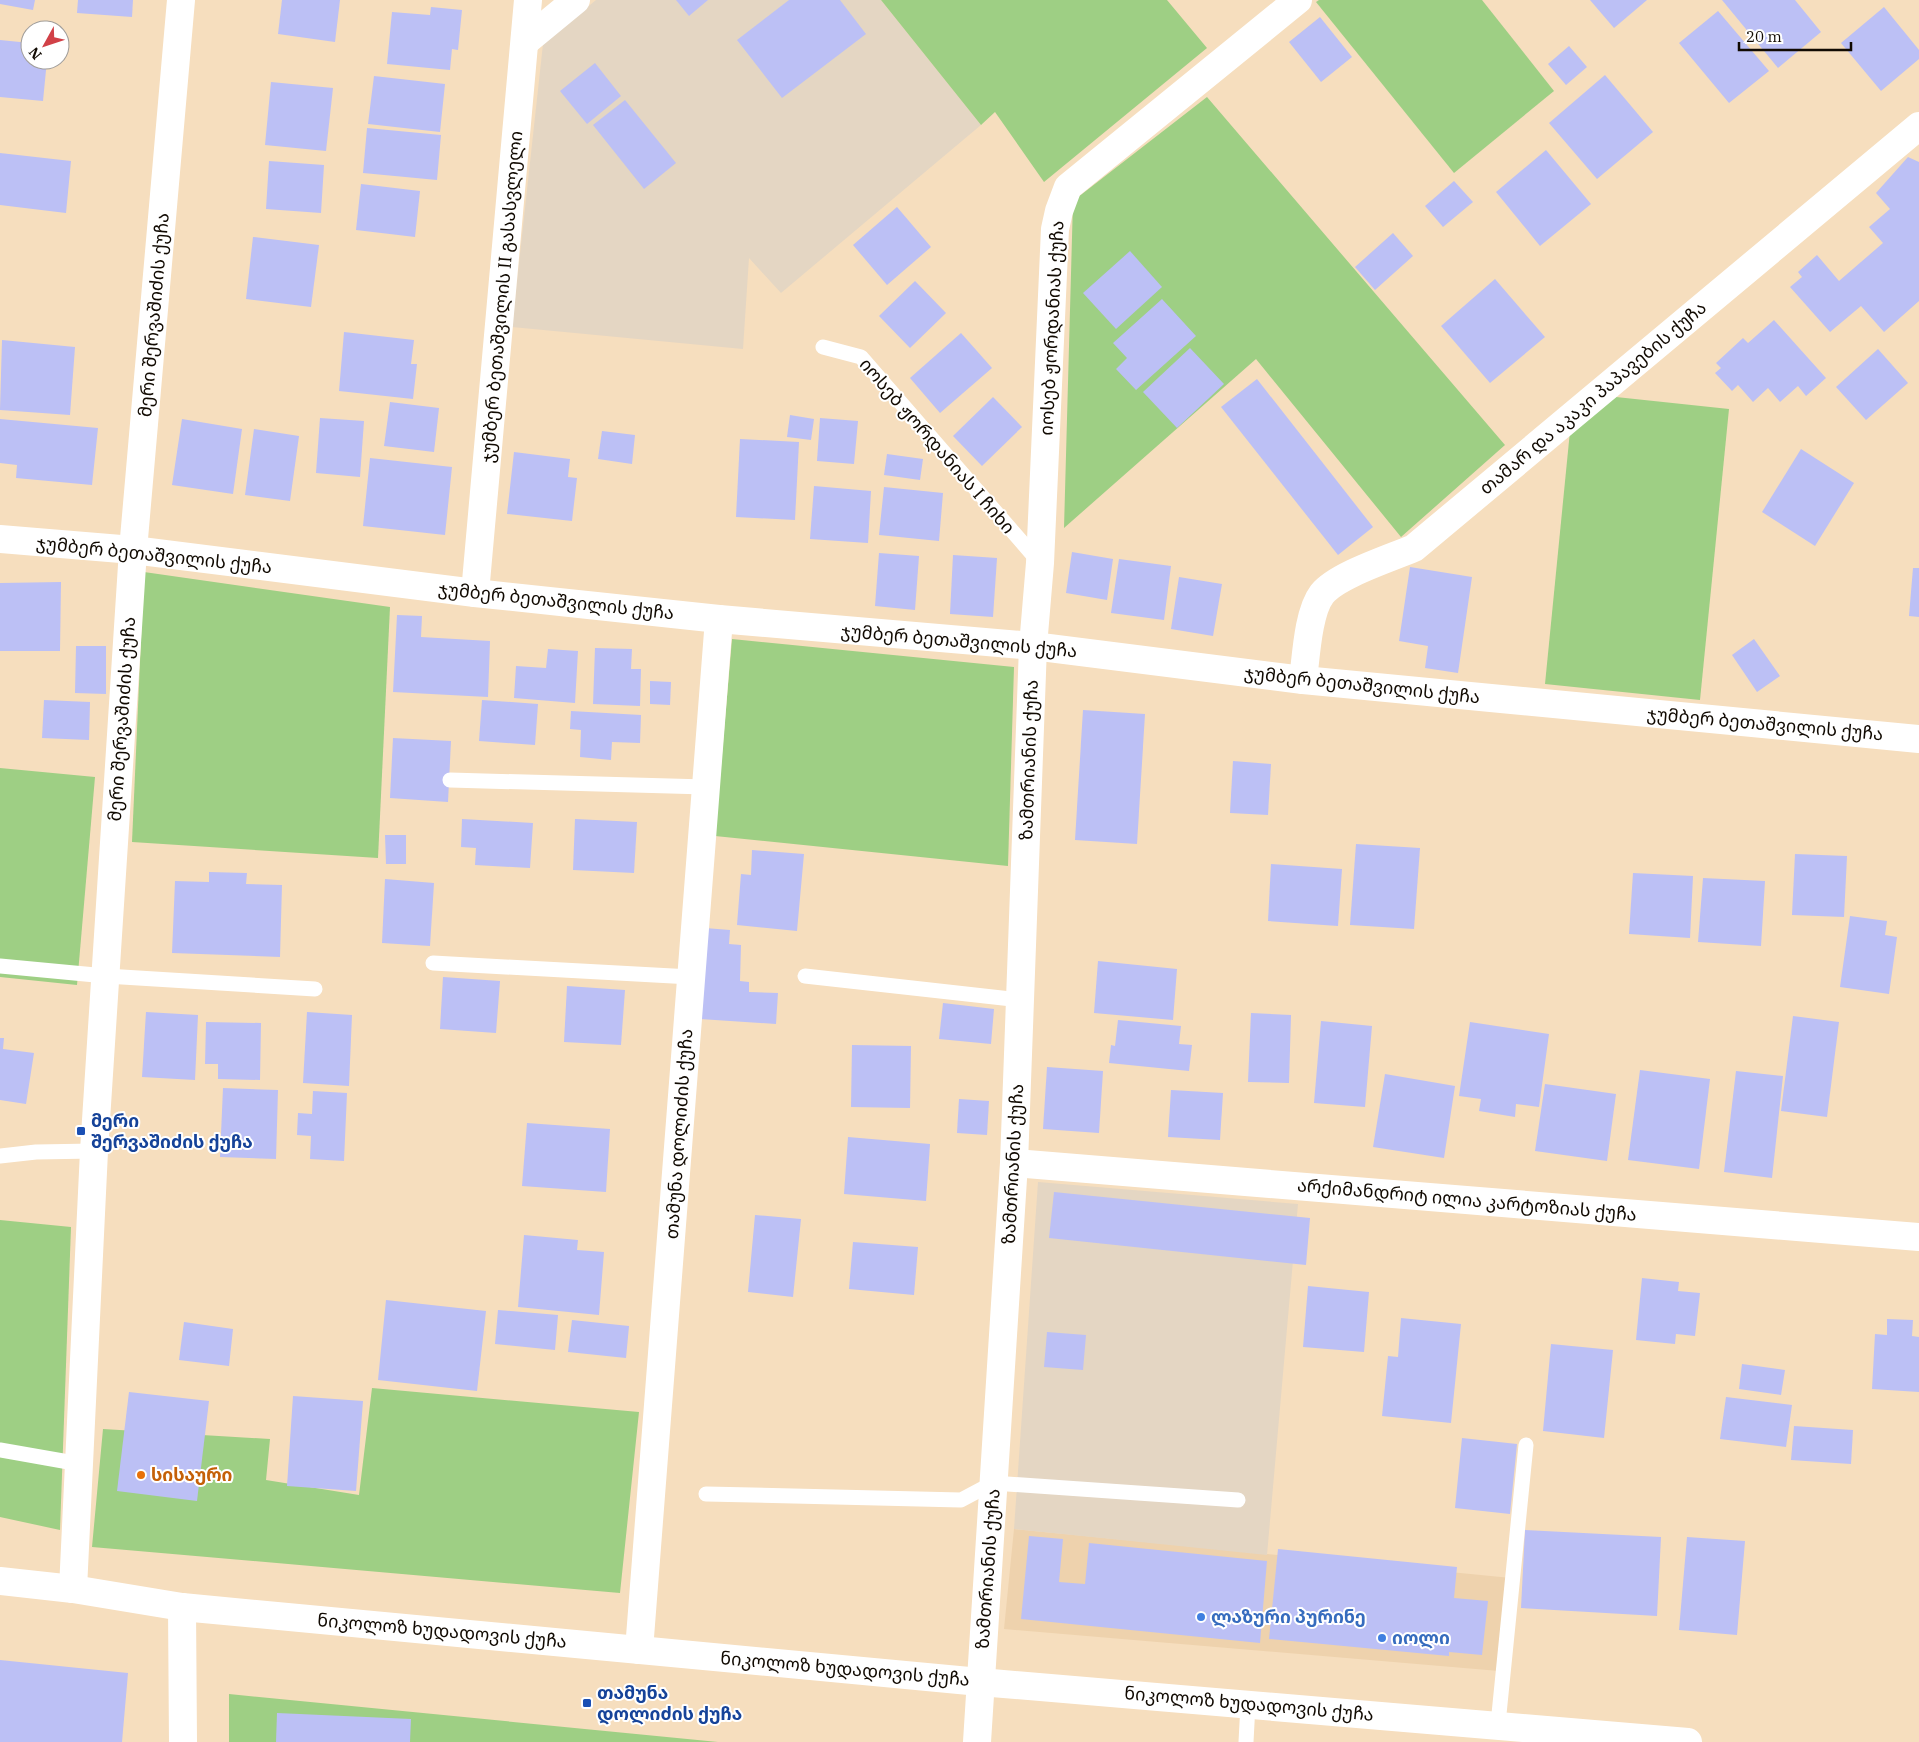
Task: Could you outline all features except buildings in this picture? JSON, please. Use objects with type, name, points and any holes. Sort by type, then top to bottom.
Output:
[{"type":"street","name":"მერი შერვაშიძის ქუჩა","points":[[72,1589],[80,1464],[94,1151],[133,550],[181,0]]},
{"type":"street","name":"ჯუმბერ ბეთაშვილის II გასასვლელი","points":[[475,593],[528,0]]},
{"type":"street","points":[[525,42],[576,0]]},
{"type":"street","name":"იოსებ ჟორდანიას ქუჩა","points":[[1033,646],[1040,564],[1054,230],[1058,211],[1068,187],[1298,0]]},
{"type":"street","name":"თამარ და აკაკი პაპავების ქუჩა","points":[[1303,680],[1310,626],[1322,595],[1339,580],[1414,548],[1919,126]]},
{"type":"street","name":"ჯუმბერ ბეთაშვილის ქუჩა","points":[[0,539],[133,550],[475,593],[719,618],[1033,646],[1303,680],[1919,739]]},
{"type":"street","name":"თამუნა დოლიძის ქუჩა","points":[[639,1650],[719,618]]},
{"type":"street","name":"ზამთრიანის ქუჩა","points":[[977,1742],[1014,1163],[1033,646]]},
{"type":"street","name":"არქიმანდრიტ ილია კარტოზიას ქუჩა","points":[[1014,1163],[1919,1237]]},
{"type":"street","name":"ნიკოლოზ ხუდადოვის ქუჩა","points":[[1,1581],[72,1589],[182,1607],[980,1682],[1498,1724],[1688,1742]]},
{"type":"street","points":[[182,1607],[183,1742]]},
{"type":"lane","name":"იოსებ ჟორდანიას I ჩიხი","points":[[823,347],[861,357],[1040,564]]},
{"type":"lane","points":[[450,780],[706,787]]},
{"type":"lane","points":[[433,963],[691,977]]},
{"type":"lane","points":[[0,966],[106,976],[314,989]]},
{"type":"lane","points":[[805,976],[1020,1000]]},
{"type":"lane","points":[[0,1156],[36,1152],[94,1151]]},
{"type":"lane","points":[[1498,1724],[1526,1444]]},
{"type":"lane","points":[[0,1450],[80,1464]]},
{"type":"lane","points":[[706,1494],[961,1500],[993,1483],[1238,1500]]},
{"type":"lane","points":[[1246,1742],[1248,1704]]},
{"type":"shaded area","points":[[596,0],[881,0],[981,125],[781,293],[749,258],[743,349],[512,327],[543,44]]},
{"type":"shaded area","points":[[1038,1182],[1298,1204],[1267,1555],[1014,1529]]},
{"type":"shaded area","points":[[1014,1529],[1511,1578],[1499,1671],[1004,1629]]},
{"type":"green space","points":[[881,0],[1167,0],[1207,48],[1044,182],[995,112],[981,125]]},
{"type":"green space","points":[[1319,0],[1482,0],[1554,91],[1454,173],[1316,2]]},
{"type":"green space","points":[[1207,97],[1505,445],[1401,537],[1256,359],[1064,528],[1073,201]]},
{"type":"green space","points":[[1616,397],[1729,409],[1700,700],[1545,684],[1570,431]]},
{"type":"green space","points":[[144,572],[390,607],[378,858],[132,842]]},
{"type":"green space","points":[[732,639],[1014,667],[1008,866],[715,836]]},
{"type":"green space","points":[[0,768],[95,777],[77,985],[0,977]]},
{"type":"green space","points":[[0,1220],[71,1227],[60,1530],[0,1517]]},
{"type":"green space","points":[[372,1388],[639,1412],[620,1593],[92,1547],[103,1429],[270,1439],[266,1480],[359,1495]]},
{"type":"green space","points":[[229,1694],[718,1742],[229,1742]]},
{"type":"place","name":"მერი შერვაშიძის ქუჩა","points":[[81,1131]]},
{"type":"place","name":"სისაური","points":[[141,1475]]},
{"type":"place","name":"ლაზური პურინე","points":[[1201,1617]]},
{"type":"place","name":"იოლი","points":[[1382,1638]]},
{"type":"place","name":"თამუნა დოლიძის ქუჩა","points":[[587,1703]]}]
